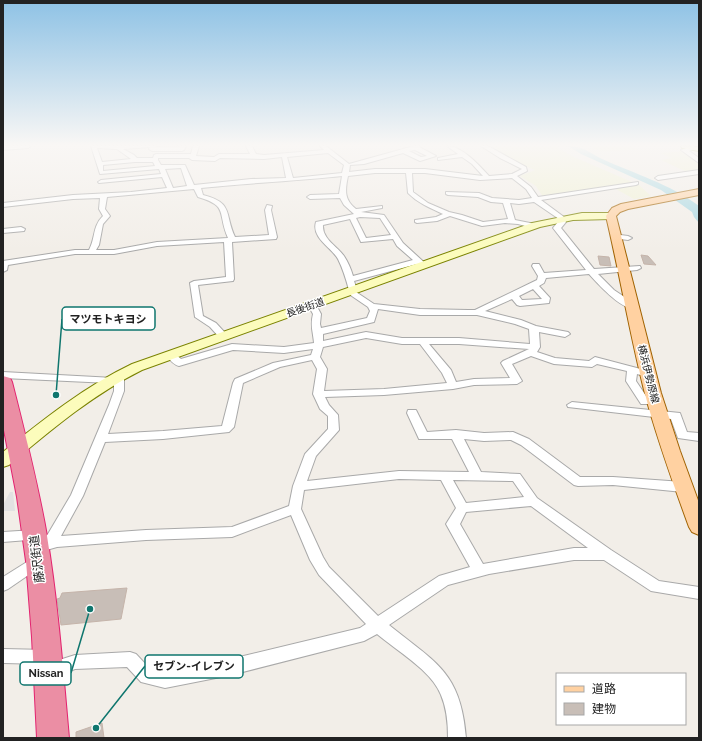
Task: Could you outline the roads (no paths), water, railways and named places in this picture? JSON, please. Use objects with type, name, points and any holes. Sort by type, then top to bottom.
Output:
[{"type":"highway","name":"藤沢街道","points":[[3,382],[11,455],[39,547],[53,738]]},
{"type":"main road","name":"長後街道","points":[[611,216],[630,207],[691,196],[699,192]]},
{"type":"main road","name":"横浜伊勢原線","points":[[611,216],[622,237],[631,268],[632,306],[659,414],[683,487],[699,527]]},
{"type":"street","points":[[90,252],[95,245],[100,223],[107,217],[102,209],[101,182],[114,181]]},
{"type":"street","points":[[167,181],[171,190]]},
{"type":"street","points":[[191,181],[200,196],[215,200],[224,209],[231,240],[230,280],[194,283],[199,317],[213,325],[223,336]]},
{"type":"street","points":[[3,205],[73,197],[171,190],[236,181]]},
{"type":"street","points":[[343,181],[340,191],[341,196],[355,215],[364,240],[395,236]]},
{"type":"street","points":[[409,181],[409,189],[416,198],[450,214],[482,224],[495,221],[512,221],[532,226]]},
{"type":"street","points":[[462,181],[465,188],[491,200],[519,202],[636,183]]},
{"type":"street","points":[[519,181],[529,188],[536,200],[562,218],[562,222],[557,228],[592,272],[619,299],[632,306]]},
{"type":"street","points":[[448,193],[465,188]]},
{"type":"street","points":[[310,197],[341,196]]},
{"type":"street","points":[[506,201],[512,221]]},
{"type":"street","points":[[3,270],[4,264],[6,263],[75,252],[114,252],[157,244],[273,237],[268,210],[269,206]]},
{"type":"street","points":[[318,332],[371,320],[374,311],[372,306],[351,287],[339,254],[325,240],[318,225],[380,207]]},
{"type":"street","points":[[416,221],[437,219],[450,214]]},
{"type":"street","points":[[355,215],[382,216],[407,251],[420,263]]},
{"type":"street","name":"長後街道","points":[[11,455],[81,399],[114,377],[223,336],[312,305],[351,287],[532,226],[562,218],[585,215],[611,216]]},
{"type":"street","points":[[3,231],[21,229]]},
{"type":"street","points":[[477,312],[541,281],[542,276],[536,266]]},
{"type":"street","points":[[542,276],[631,268]]},
{"type":"street","points":[[513,294],[520,303],[546,301],[546,298],[534,285]]},
{"type":"street","points":[[312,305],[318,314],[315,324],[318,332],[317,351],[322,369],[318,394],[324,407],[333,415],[334,421],[333,430],[311,454],[299,486],[295,509],[317,560],[324,571],[377,625],[434,672],[446,686],[451,698],[457,738]]},
{"type":"street","points":[[372,306],[420,312],[477,312],[518,322],[534,328],[561,330]]},
{"type":"street","points":[[533,350],[534,328]]},
{"type":"street","points":[[100,438],[163,435],[226,429],[228,427],[239,381],[280,363],[300,358],[366,335],[402,341],[459,341],[533,350],[561,362],[592,364],[595,360],[648,374]]},
{"type":"street","points":[[423,342],[447,372],[452,386]]},
{"type":"street","points":[[171,355],[179,363],[200,358],[232,347],[317,351]]},
{"type":"street","points":[[318,394],[384,392],[452,386],[474,382],[518,382],[506,363],[533,350]]},
{"type":"street","points":[[632,371],[631,381],[645,402]]},
{"type":"street","points":[[3,375],[114,377],[119,391],[77,496],[53,538],[39,547],[3,585]]},
{"type":"street","points":[[572,405],[676,416],[682,435],[699,437]]},
{"type":"street","points":[[412,413],[423,436],[442,434],[484,437],[506,435],[513,436],[525,442],[578,482],[613,481],[683,487]]},
{"type":"street","points":[[456,434],[466,457],[477,476]]},
{"type":"street","points":[[299,486],[399,475],[516,477],[533,501],[606,554],[656,587],[699,593]]},
{"type":"street","points":[[444,475],[462,508]]},
{"type":"street","points":[[462,508],[533,501]]},
{"type":"street","points":[[462,508],[453,524],[479,570]]},
{"type":"street","points":[[3,537],[39,547],[146,535],[232,532],[295,509]]},
{"type":"street","points":[[3,656],[48,664],[130,659],[147,677],[165,680],[231,667],[364,634],[444,580],[479,570],[574,554],[606,554]]},
{"type":"water","points":[[640,181],[653,181],[688,198],[699,206],[699,223],[692,212],[661,190]]},
{"type":"place","name":"マツモトキヨシ","points":[[56,395]]},
{"type":"place","name":"Nissan","points":[[90,609]]},
{"type":"place","name":"セブン-イレブン","points":[[96,728]]}]
